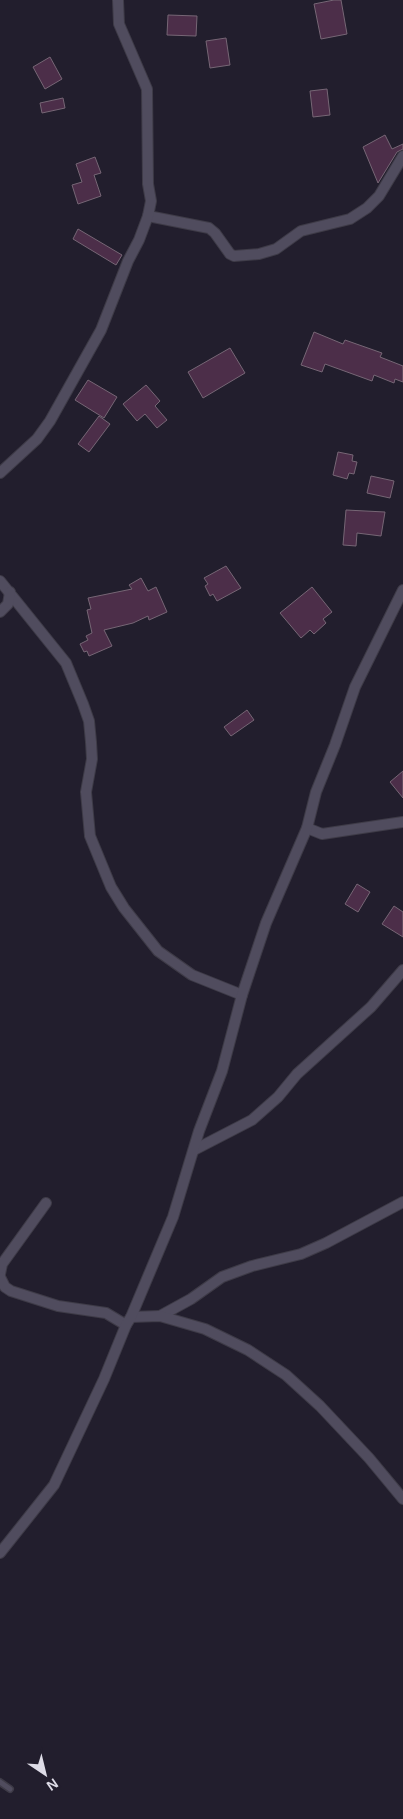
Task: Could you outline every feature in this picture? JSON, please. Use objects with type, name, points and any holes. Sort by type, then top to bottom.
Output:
[{"type":"street","points":[[0,473],[37,439],[50,421],[100,330],[128,261],[140,240],[148,216],[151,201],[148,184],[148,89],[119,24],[118,0]]},
{"type":"street","points":[[148,216],[209,228],[215,233],[230,254],[234,256],[259,254],[276,249],[300,231],[350,219],[367,208],[379,196],[403,156]]},
{"type":"street","points":[[0,581],[66,663],[83,704],[89,721],[92,759],[86,792],[90,836],[111,887],[124,908],[158,951],[192,975],[242,995]]},
{"type":"street","points":[[0,1554],[54,1485],[104,1379],[173,1217],[222,1071],[242,995],[266,923],[307,828],[316,792],[355,688],[403,590]]},
{"type":"street","points":[[0,612],[8,604],[10,592]]},
{"type":"street","points":[[307,828],[322,834],[403,822]]},
{"type":"street","points":[[194,1150],[252,1120],[278,1097],[297,1074],[371,1007],[403,970]]},
{"type":"street","points":[[46,1203],[2,1264],[0,1275],[5,1287],[11,1291],[51,1305],[106,1313],[128,1321],[160,1316],[191,1299],[222,1277],[252,1266],[301,1254],[326,1244],[403,1202]]},
{"type":"street","points":[[160,1316],[206,1329],[248,1350],[286,1375],[320,1406],[369,1458],[403,1498]]},
{"type":"lane","points":[[0,1782],[10,1789]]},
{"type":"building","points":[[341,0],[347,34],[321,39],[314,4]]},
{"type":"building","points":[[168,15],[197,16],[196,36],[167,35]]},
{"type":"building","points":[[226,38],[230,65],[210,68],[206,41]]},
{"type":"building","points":[[50,57],[62,79],[45,89],[33,67]]},
{"type":"building","points":[[327,89],[330,115],[313,117],[310,91]]},
{"type":"building","points":[[63,98],[65,108],[42,113],[40,103]]},
{"type":"building","points":[[385,135],[392,149],[403,144],[403,149],[397,152],[378,183],[363,147]]},
{"type":"building","points":[[95,157],[101,173],[94,175],[101,196],[78,204],[72,185],[82,182],[76,164]]},
{"type":"building","points":[[78,229],[122,255],[116,265],[73,239]]},
{"type":"building","points":[[314,332],[343,344],[345,340],[382,353],[380,357],[403,366],[403,382],[395,379],[394,383],[374,375],[372,381],[325,364],[322,372],[301,365]]},
{"type":"building","points":[[230,348],[245,373],[203,398],[188,372]]},
{"type":"building","points":[[88,380],[117,397],[104,418],[75,400]]},
{"type":"building","points":[[146,385],[160,401],[155,406],[167,420],[157,428],[145,414],[137,421],[123,404]]},
{"type":"building","points":[[99,416],[110,424],[89,452],[78,444]]},
{"type":"building","points":[[338,452],[353,455],[352,461],[357,462],[354,474],[349,473],[347,479],[333,475]]},
{"type":"building","points":[[371,476],[394,481],[390,498],[367,493]]},
{"type":"building","points":[[346,510],[385,512],[381,536],[357,533],[356,546],[343,545]]},
{"type":"building","points":[[226,566],[241,588],[217,601],[213,594],[210,596],[205,586],[208,584],[204,578]]},
{"type":"building","points":[[141,578],[148,591],[156,587],[167,612],[149,620],[148,616],[133,623],[104,630],[112,646],[89,656],[87,651],[84,652],[80,644],[88,640],[86,636],[92,633],[87,610],[91,609],[88,598],[132,589],[129,585]]},
{"type":"building","points":[[312,587],[332,612],[323,619],[326,623],[314,634],[310,630],[301,638],[280,613]]},
{"type":"building","points":[[247,710],[254,720],[231,736],[224,727]]},
{"type":"building","points":[[403,771],[403,798],[390,782]]},
{"type":"building","points":[[357,884],[370,892],[358,912],[345,904]]},
{"type":"building","points":[[394,906],[403,912],[403,937],[382,924]]}]
